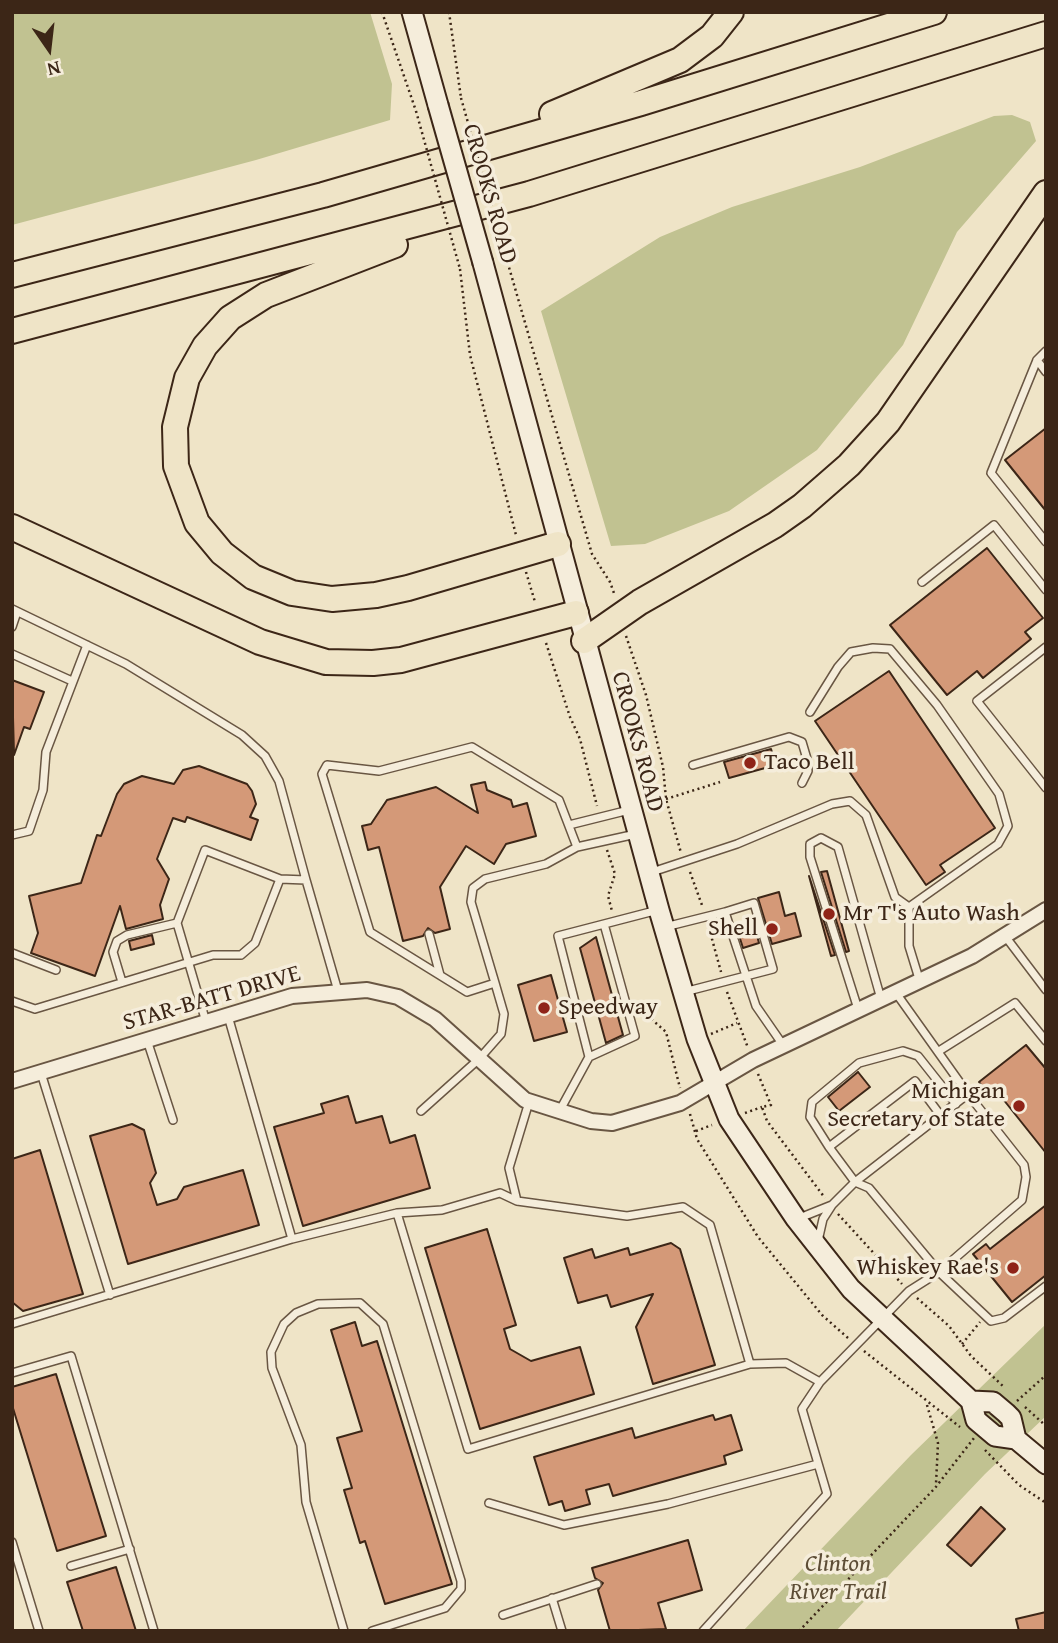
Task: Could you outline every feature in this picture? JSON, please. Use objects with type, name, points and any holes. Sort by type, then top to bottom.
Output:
[{"type":"highway","points":[[414,168],[658,72],[712,36],[731,12]]},
{"type":"highway","points":[[12,275],[414,168],[641,103],[934,12]]},
{"type":"highway","points":[[12,331],[529,194],[1046,34]]},
{"type":"highway","points":[[584,640],[621,615],[775,525],[849,465],[888,422],[1046,193]]},
{"type":"highway","points":[[529,194],[291,284],[247,306],[216,331],[194,362],[178,407],[174,446],[176,466],[189,506],[209,538],[222,553],[253,578],[292,593],[332,599],[376,595],[558,544]]},
{"type":"highway","points":[[12,527],[260,642],[326,662],[373,663],[401,660],[576,613]]},
{"type":"main road","name":"CROOKS ROAD","points":[[412,12],[661,919],[683,992],[729,1119],[796,1219],[851,1289],[971,1402],[976,1420],[995,1436],[1016,1439],[1046,1464]]},
{"type":"street","name":"STAR-BATT DRIVE","points":[[12,1081],[292,996],[367,990],[398,997],[435,1019],[529,1102],[558,1113],[612,1123],[680,1103],[783,1045],[920,983],[1046,910]]},
{"type":"lane","points":[[1046,351],[1037,360],[992,473],[1046,542]]},
{"type":"lane","points":[[1037,360],[1046,372]]},
{"type":"lane","points":[[922,582],[994,525],[1046,590]]},
{"type":"lane","points":[[12,627],[15,611],[87,645],[242,734],[265,756],[279,780],[338,991]]},
{"type":"lane","points":[[12,835],[29,831],[43,790],[46,752],[87,645]]},
{"type":"lane","points":[[1046,647],[977,701],[1046,788]]},
{"type":"lane","points":[[810,712],[838,667],[851,652],[873,648],[890,649],[937,705],[999,794],[1008,825],[998,844],[909,906]]},
{"type":"lane","points":[[12,654],[72,681]]},
{"type":"lane","points":[[693,765],[789,737],[802,743],[807,759],[808,771],[802,783]]},
{"type":"lane","points":[[495,983],[467,992],[370,932],[322,774],[327,765],[379,771],[472,747],[559,800],[578,847]]},
{"type":"lane","points":[[648,873],[759,836],[810,812],[850,801],[866,815],[895,897],[909,906]]},
{"type":"lane","points":[[569,825],[631,810]]},
{"type":"lane","points":[[421,1111],[479,1059],[500,1034],[504,1014],[471,902],[473,888],[485,879],[546,864],[578,847],[637,834]]},
{"type":"lane","points":[[858,1009],[810,856],[810,844],[821,838],[838,847],[881,1000]]},
{"type":"lane","points":[[206,1022],[177,923],[205,850],[280,879],[306,880]]},
{"type":"lane","points":[[12,1001],[35,1009],[213,955],[241,955],[255,943],[280,879]]},
{"type":"lane","points":[[589,1056],[558,936],[604,924],[706,917],[754,904],[773,969],[683,992]]},
{"type":"lane","points":[[909,906],[909,946],[920,983]]},
{"type":"lane","points":[[725,912],[756,1006],[783,1045]]},
{"type":"lane","points":[[122,982],[113,952],[117,941],[127,935],[177,923]]},
{"type":"lane","points":[[558,1113],[589,1056],[635,1036],[604,924]]},
{"type":"lane","points":[[429,934],[440,975]]},
{"type":"lane","points":[[1004,936],[1046,990]]},
{"type":"lane","points":[[12,953],[56,970]]},
{"type":"lane","points":[[703,1631],[827,1494],[802,1409],[820,1382],[909,1292],[939,1272],[1022,1200],[1025,1191],[1024,1165],[968,1094],[896,993]]},
{"type":"lane","points":[[939,1051],[1015,1003],[1046,1041]]},
{"type":"lane","points":[[228,1015],[292,1239]]},
{"type":"lane","points":[[147,1040],[173,1120]]},
{"type":"lane","points":[[956,1104],[918,1056],[903,1051],[859,1063],[812,1102],[810,1117],[855,1182],[869,1188],[939,1272],[991,1321],[1004,1318],[1046,1286]]},
{"type":"lane","points":[[41,1073],[110,1295]]},
{"type":"lane","points":[[829,1146],[915,1081],[942,1116]]},
{"type":"lane","points":[[818,1249],[819,1230],[832,1205],[855,1182],[968,1094]]},
{"type":"lane","points":[[517,1201],[509,1168],[529,1102]]},
{"type":"lane","points":[[12,1324],[292,1239],[397,1213],[442,1210],[500,1194],[517,1201],[627,1216],[683,1206],[710,1225],[750,1364]]},
{"type":"lane","points":[[796,1219],[832,1205]]},
{"type":"lane","points":[[397,1213],[468,1449],[750,1364],[786,1363],[820,1382]]},
{"type":"lane","points":[[344,1631],[306,1502],[301,1445],[272,1368],[271,1352],[284,1324],[296,1313],[318,1304],[360,1303],[383,1324],[461,1581],[461,1589],[445,1608],[372,1631]]},
{"type":"lane","points":[[12,1373],[71,1356],[155,1631]]},
{"type":"lane","points":[[489,1503],[564,1525],[668,1504],[818,1464]]},
{"type":"lane","points":[[12,1542],[39,1631]]},
{"type":"lane","points":[[71,1566],[130,1549]]},
{"type":"lane","points":[[503,1615],[597,1584]]},
{"type":"lane","points":[[552,1598],[562,1631]]},
{"type":"path","points":[[383,12],[416,111],[460,269]]},
{"type":"path","points":[[449,12],[461,98],[506,257],[592,554],[610,582],[646,695],[676,840],[706,917],[724,982],[771,1105],[762,1107],[767,1121],[832,1205],[909,1292],[949,1326],[962,1344],[1046,1426]]},
{"type":"path","points":[[666,799],[720,782]]},
{"type":"path","points":[[962,1344],[985,1316]]},
{"type":"path","points":[[1013,1405],[1046,1375]]},
{"type":"path","points":[[926,1403],[938,1443],[936,1488]]},
{"type":"path","points":[[799,1631],[936,1488],[978,1433]]},
{"type":"green space","points":[[12,12],[370,12],[392,84],[390,120],[256,160],[12,225]]},
{"type":"green space","points":[[1012,115],[1030,122],[1036,141],[957,232],[903,345],[817,450],[729,511],[645,544],[611,546],[541,311],[660,237],[732,207],[860,167],[994,116]]},
{"type":"green space","name":"Clinton River Trail","points":[[1046,1324],[1046,1416],[985,1474],[836,1631],[743,1631],[911,1455]]},
{"type":"building","points":[[1046,428],[1046,511],[1005,460]]},
{"type":"building","points":[[987,548],[1043,618],[1025,632],[1031,639],[983,678],[977,671],[947,695],[890,625]]},
{"type":"building","points":[[889,671],[995,828],[940,865],[945,872],[926,885],[815,721]]},
{"type":"building","points":[[12,680],[44,692],[30,729],[24,727],[14,755]]},
{"type":"building","name":"Taco Bell","points":[[771,749],[776,765],[729,778],[724,762]]},
{"type":"building","points":[[199,766],[247,784],[252,791],[256,804],[250,817],[258,820],[251,840],[187,817],[185,822],[173,818],[157,859],[169,879],[160,905],[163,919],[126,929],[120,906],[95,976],[31,953],[38,933],[29,896],[81,883],[97,835],[101,836],[117,794],[124,784],[142,776],[174,784],[183,770]]},
{"type":"building","points":[[485,782],[487,790],[511,800],[513,807],[527,803],[536,836],[506,844],[494,864],[466,846],[440,887],[450,929],[435,933],[428,928],[423,936],[403,941],[379,847],[368,850],[362,826],[371,824],[387,800],[436,787],[478,813],[471,785]]},
{"type":"building","points":[[827,871],[849,951],[846,952],[821,872]]},
{"type":"building","points":[[809,876],[835,955],[831,956]]},
{"type":"building","points":[[779,892],[785,916],[795,913],[801,936],[772,944],[758,898]]},
{"type":"building","points":[[753,921],[759,943],[743,948],[736,926]]},
{"type":"building","points":[[152,935],[154,944],[131,950],[129,941]]},
{"type":"building","points":[[596,937],[623,1035],[606,1043],[580,948]]},
{"type":"building","points":[[551,975],[567,1032],[534,1041],[518,985]]},
{"type":"building","points":[[1026,1045],[1046,1069],[1046,1153],[995,1089],[988,1094],[979,1082]]},
{"type":"building","points":[[858,1072],[870,1087],[839,1111],[828,1097]]},
{"type":"building","points":[[348,1096],[356,1123],[382,1116],[390,1143],[415,1135],[430,1188],[303,1226],[274,1127],[324,1113],[321,1104]]},
{"type":"building","points":[[132,1124],[144,1130],[156,1173],[150,1183],[157,1205],[177,1199],[184,1187],[243,1170],[259,1225],[128,1264],[90,1136]]},
{"type":"building","points":[[40,1150],[83,1294],[23,1311],[12,1302],[12,1159]]},
{"type":"building","points":[[1046,1205],[1046,1275],[1012,1302],[973,1254],[986,1244],[990,1249]]},
{"type":"building","points":[[487,1229],[516,1325],[504,1329],[510,1349],[531,1361],[580,1347],[594,1394],[480,1429],[425,1248]]},
{"type":"building","points":[[671,1243],[680,1249],[715,1365],[653,1384],[636,1327],[653,1294],[611,1307],[607,1295],[578,1303],[564,1258],[592,1249],[595,1258],[628,1248],[630,1255]]},
{"type":"building","points":[[355,1322],[362,1346],[377,1341],[452,1584],[385,1604],[365,1541],[360,1543],[344,1490],[352,1488],[337,1438],[362,1431],[331,1330]]},
{"type":"building","points":[[56,1374],[106,1536],[57,1551],[12,1405],[12,1387]]},
{"type":"building","points":[[713,1415],[715,1420],[731,1415],[742,1450],[724,1456],[726,1464],[613,1496],[609,1484],[586,1490],[590,1504],[565,1511],[562,1501],[549,1505],[534,1457],[632,1428],[635,1438]]},
{"type":"building","points":[[981,1507],[1005,1529],[971,1566],[947,1545]]},
{"type":"building","points":[[688,1540],[702,1590],[658,1603],[666,1629],[610,1631],[598,1590],[603,1583],[595,1578],[592,1568]]},
{"type":"building","points":[[116,1567],[136,1631],[83,1631],[67,1582]]},
{"type":"building","points":[[1046,1612],[1046,1631],[1019,1631],[1016,1619]]},
{"type":"place","name":"Taco Bell","points":[[750,763]]},
{"type":"place","name":"Mr T's Auto Wash","points":[[829,914]]},
{"type":"place","name":"Shell","points":[[772,929]]},
{"type":"place","name":"Speedway","points":[[544,1008]]},
{"type":"place","name":"Michigan Secretary of State","points":[[1019,1106]]},
{"type":"place","name":"Whiskey Rae's","points":[[1013,1268]]}]
